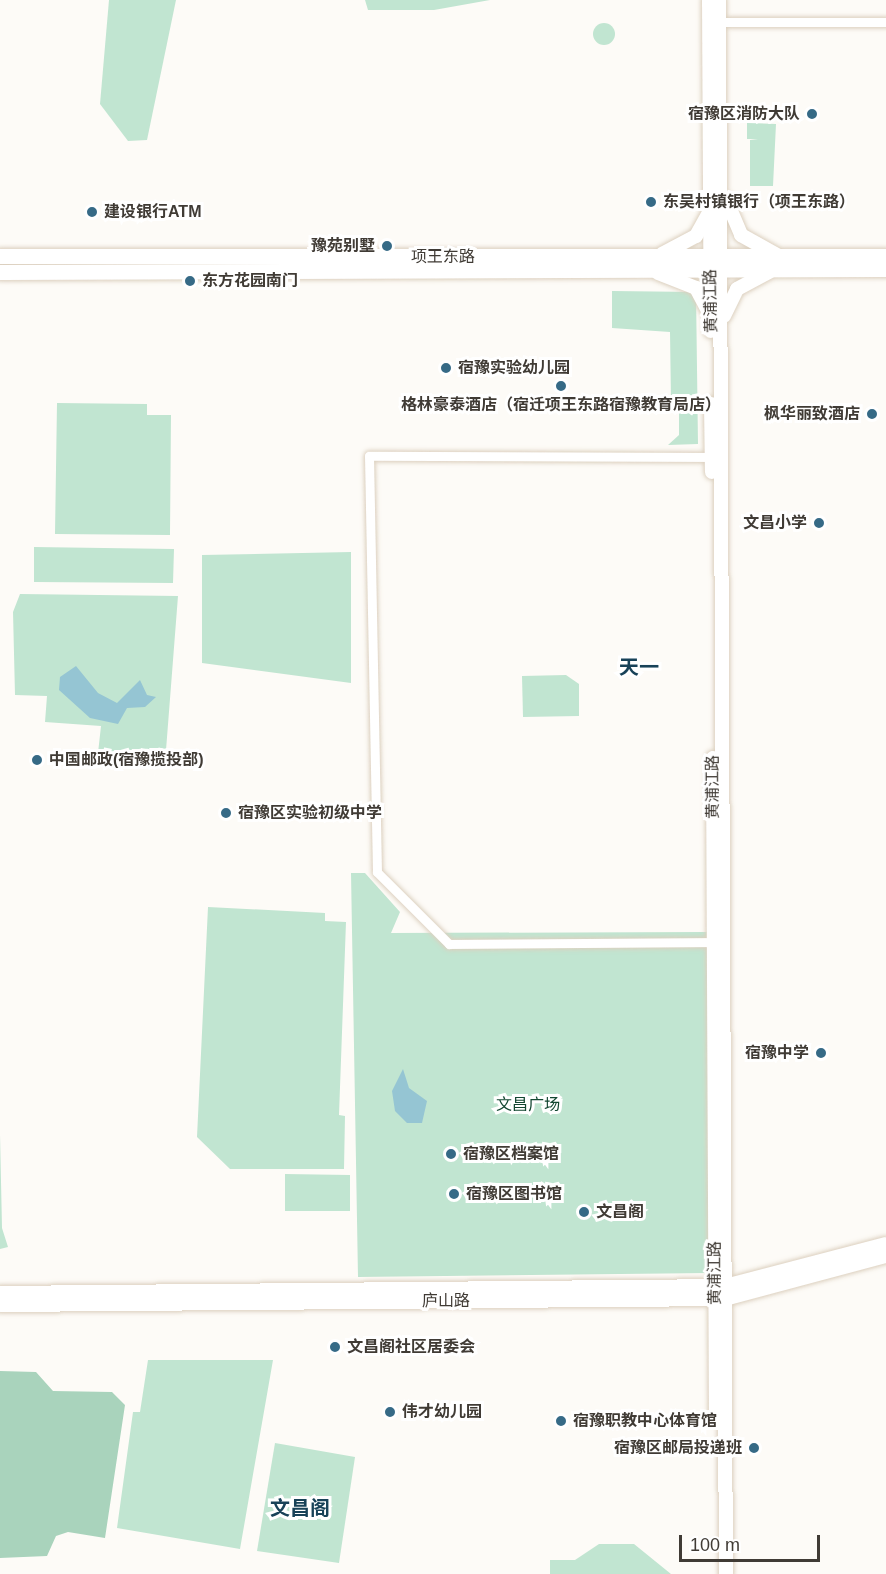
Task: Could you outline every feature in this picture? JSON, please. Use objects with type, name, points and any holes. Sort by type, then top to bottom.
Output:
[{"type":"main road","name":"项王东路","points":[[0,255],[33,265]]},
{"type":"main road","name":"项王东路","points":[[780,263],[886,256]]},
{"type":"main road","name":"项王东路","points":[[0,274],[33,265],[780,263],[886,269]]},
{"type":"street","name":"黄浦江路","points":[[709,0],[714,22]]},
{"type":"street","name":"黄浦江路","points":[[717,1574],[720,942],[715,263],[717,185],[714,22],[718,0]]},
{"type":"street","points":[[714,22],[886,22]]},
{"type":"street","points":[[648,263],[696,236],[708,213],[717,185]]},
{"type":"street","points":[[716,326],[737,289],[757,274],[780,263],[741,235],[717,185]]},
{"type":"street","points":[[648,263],[696,288],[716,326]]},
{"type":"street","points":[[716,457],[369,456],[376,872],[449,944],[720,942]]},
{"type":"street","name":"庐山路","points":[[0,1293],[720,1293],[886,1244]]},
{"type":"street","name":"庐山路","points":[[0,1305],[720,1293],[886,1256]]},
{"type":"street","name":"黄浦江路","points":[[720,1293],[726,1574]]},
{"type":"green space","points":[[109,0],[176,0],[147,140],[128,141],[100,104]]},
{"type":"green space","points":[[365,0],[490,0],[434,10],[368,10]]},
{"type":"green space","points":[[604,23],[612,26],[615,34],[612,42],[604,45],[596,42],[593,34],[596,26]]},
{"type":"green space","points":[[747,123],[776,124],[773,186],[750,186],[750,140],[758,139],[747,139]]},
{"type":"green space","points":[[612,291],[696,292],[698,444],[668,445],[679,435],[679,403],[671,402],[670,332],[612,328]]},
{"type":"green space","points":[[57,403],[147,404],[147,415],[171,415],[170,535],[55,534]]},
{"type":"green space","points":[[34,547],[174,549],[173,583],[34,582]]},
{"type":"green space","points":[[351,552],[351,683],[202,663],[202,555]]},
{"type":"green space","points":[[20,594],[178,596],[165,763],[98,753],[101,726],[45,722],[47,696],[15,695],[13,612]]},
{"type":"green space","points":[[566,675],[579,684],[579,716],[523,717],[522,676]]},
{"type":"green space","name":"文昌广场","points":[[351,873],[365,873],[400,912],[391,933],[708,932],[709,1273],[358,1277]]},
{"type":"green space","points":[[208,907],[325,913],[325,921],[346,922],[339,1115],[345,1116],[344,1169],[230,1169],[197,1137]]},
{"type":"green space","points":[[0,1134],[2,1228],[8,1247],[0,1249]]},
{"type":"green space","points":[[285,1174],[350,1175],[350,1211],[285,1211]]},
{"type":"green space","points":[[148,1360],[273,1360],[240,1549],[117,1528],[133,1412],[140,1412]]},
{"type":"green space","points":[[0,1371],[36,1372],[53,1391],[112,1392],[125,1405],[105,1538],[68,1532],[56,1536],[47,1556],[0,1558]]},
{"type":"green space","points":[[275,1443],[355,1457],[339,1563],[257,1551]]},
{"type":"green space","points":[[599,1544],[634,1544],[671,1574],[550,1574],[550,1560],[575,1560]]},
{"type":"water","points":[[76,666],[98,693],[117,703],[140,680],[147,695],[156,697],[145,707],[127,708],[118,724],[90,718],[59,690],[60,677]]},
{"type":"water","points":[[403,1069],[409,1088],[427,1101],[422,1123],[407,1123],[395,1111],[392,1091]]},
{"type":"place","name":"宿豫区消防大队","points":[[812,114]]},
{"type":"place","name":"东吴村镇银行（项王东路）","points":[[651,202]]},
{"type":"place","name":"建设银行ATM","points":[[92,212]]},
{"type":"place","name":"豫苑别墅","points":[[387,246]]},
{"type":"place","name":"东方花园南门","points":[[190,281]]},
{"type":"place","name":"宿豫实验幼儿园","points":[[446,368]]},
{"type":"place","name":"格林豪泰酒店（宿迁项王东路宿豫教育局店）","points":[[561,386]]},
{"type":"place","name":"枫华丽致酒店","points":[[872,414]]},
{"type":"place","name":"文昌小学","points":[[819,523]]},
{"type":"place","name":"中国邮政(宿豫揽投部)","points":[[37,760]]},
{"type":"place","name":"宿豫区实验初级中学","points":[[226,813]]},
{"type":"place","name":"宿豫中学","points":[[821,1053]]},
{"type":"place","name":"宿豫区档案馆","points":[[451,1154]]},
{"type":"place","name":"宿豫区图书馆","points":[[454,1194]]},
{"type":"place","name":"文昌阁","points":[[584,1212]]},
{"type":"place","name":"文昌阁社区居委会","points":[[335,1347]]},
{"type":"place","name":"伟才幼儿园","points":[[390,1412]]},
{"type":"place","name":"宿豫职教中心体育馆","points":[[561,1421]]},
{"type":"place","name":"宿豫区邮局投递班","points":[[754,1448]]},
{"type":"district","name":"天一","points":[[639,667]]},
{"type":"district","name":"文昌阁","points":[[300,1508]]}]
